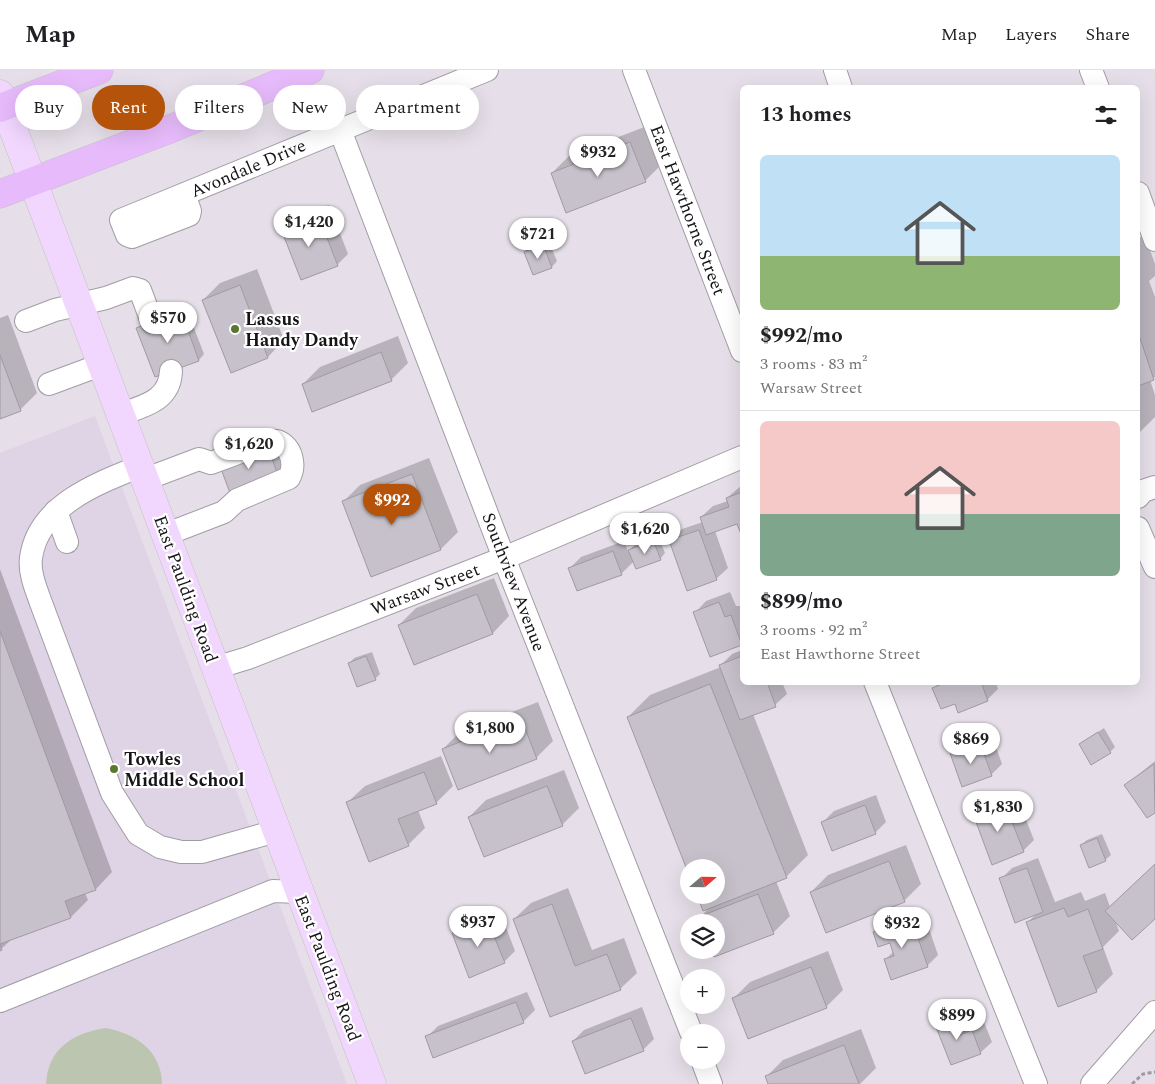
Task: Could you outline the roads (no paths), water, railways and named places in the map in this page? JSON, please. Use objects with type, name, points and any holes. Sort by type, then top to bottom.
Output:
[{"type":"highway","points":[[2,103],[99,70]]},
{"type":"highway","points":[[0,194],[175,127],[310,70]]},
{"type":"main road","name":"East Paulding Road","points":[[2,103],[103,364],[372,1084]]},
{"type":"street","name":"Avondale Drive","points":[[346,128],[487,70]]},
{"type":"street","name":"East Hawthorne Street","points":[[634,70],[740,346]]},
{"type":"street","points":[[835,70],[840,85]]},
{"type":"street","points":[[1091,70],[1097,85]]},
{"type":"street","name":"Avondale Drive","points":[[121,220],[340,130]]},
{"type":"street","name":"Southview Avenue","points":[[340,130],[504,558],[688,1024]]},
{"type":"street","points":[[1140,199],[1155,240]]},
{"type":"street","points":[[26,320],[106,298],[133,288],[140,290],[152,322]]},
{"type":"street","points":[[49,384],[103,364]]},
{"type":"street","points":[[121,414],[146,406],[160,397],[170,385],[171,371]]},
{"type":"street","points":[[166,534],[224,512],[237,500],[283,483],[293,471],[288,448],[277,441],[270,442],[211,462],[199,459],[144,473],[108,479],[74,498],[56,511],[35,541],[31,560],[33,581],[112,793],[124,816],[138,834],[160,847],[177,842],[202,852],[276,831]]},
{"type":"street","name":"Warsaw Street","points":[[215,668],[248,658],[504,558],[740,458]]},
{"type":"street","points":[[1140,495],[1155,487]]},
{"type":"street","points":[[56,511],[67,542]]},
{"type":"street","points":[[1140,533],[1155,567]]},
{"type":"street","points":[[876,685],[1036,1084]]},
{"type":"street","points":[[0,1001],[273,891],[299,892]]},
{"type":"street","points":[[1092,1084],[1155,1012]]},
{"type":"street","points":[[705,1069],[711,1084]]},
{"type":"tunnel","points":[[152,322],[171,371]]},
{"type":"place","name":"Lassus Handy Dandy","points":[[235,329]]},
{"type":"place","name":"Towles Middle School","points":[[114,769]]}]
